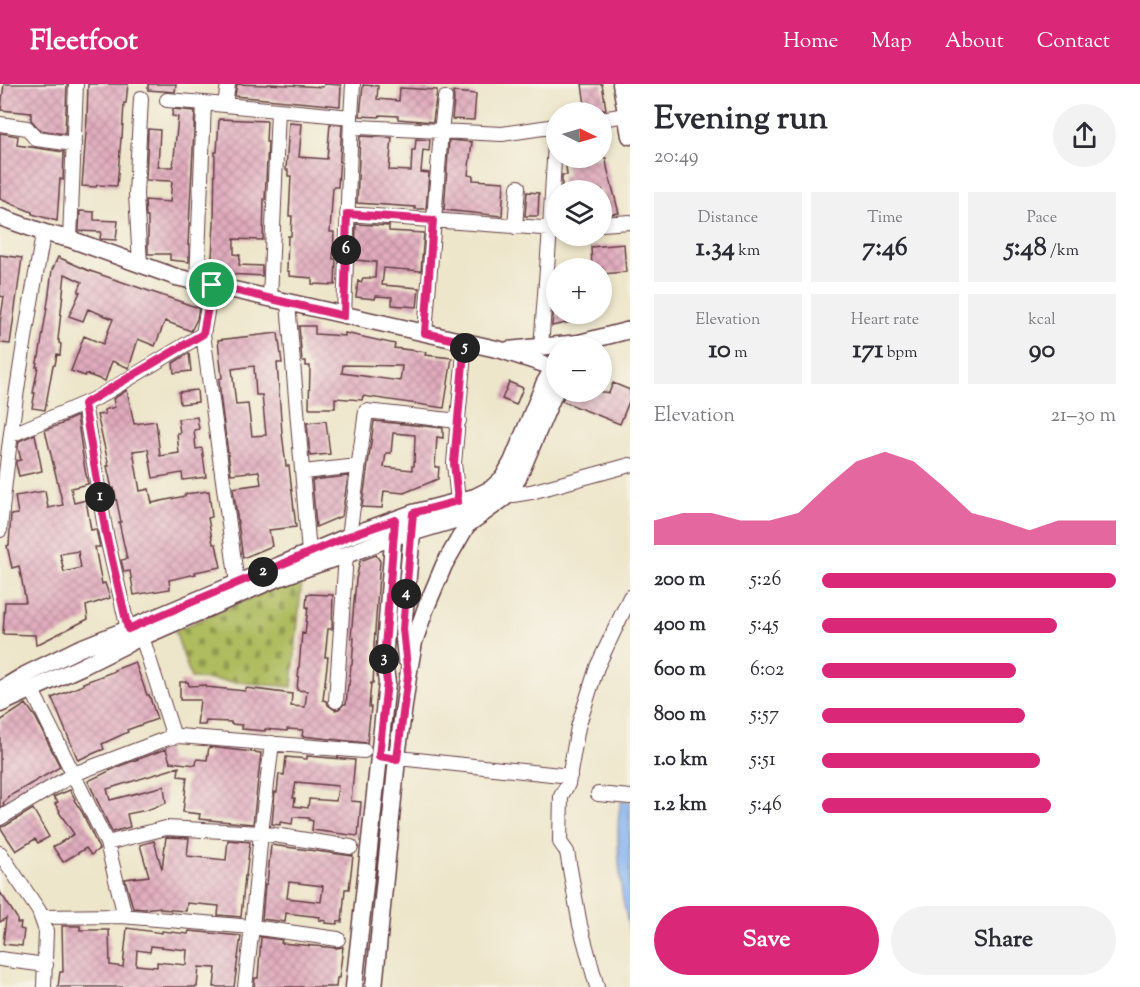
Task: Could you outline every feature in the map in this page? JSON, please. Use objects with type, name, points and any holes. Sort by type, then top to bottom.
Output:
[{"type":"main road","points":[[621,84],[630,136]]},
{"type":"main road","points":[[0,217],[45,233],[70,238],[176,278],[465,342],[546,364]]},
{"type":"main road","points":[[609,336],[630,330]]},
{"type":"main road","points":[[612,346],[630,341]]},
{"type":"main road","points":[[501,351],[546,347]]},
{"type":"main road","points":[[0,690],[78,649],[135,633],[273,580],[346,555],[403,526],[491,489],[503,478],[512,462],[546,381]]},
{"type":"main road","points":[[374,987],[397,759],[414,642],[444,564],[467,525],[507,496],[518,478],[550,402]]},
{"type":"main road","points":[[0,702],[237,583],[349,536],[485,511]]},
{"type":"main road","points":[[403,526],[403,629],[407,684]]},
{"type":"main road","points":[[354,987],[371,754],[387,682],[384,660],[403,526]]},
{"type":"main road","points":[[386,689],[407,684]]},
{"type":"street","points":[[70,238],[76,84]]},
{"type":"street","points":[[225,105],[228,84]]},
{"type":"street","points":[[344,316],[347,214],[354,122],[353,84]]},
{"type":"street","points":[[629,84],[630,93]]},
{"type":"street","points":[[140,264],[136,194],[141,98]]},
{"type":"street","points":[[425,333],[445,98]]},
{"type":"street","points":[[167,100],[278,110],[354,122],[441,130],[502,134],[546,127]]},
{"type":"street","points":[[204,103],[203,334],[237,583]]},
{"type":"street","points":[[270,298],[278,110]]},
{"type":"street","points":[[612,117],[626,115]]},
{"type":"street","points":[[0,124],[27,128],[36,140],[74,144]]},
{"type":"street","points":[[515,226],[518,187]]},
{"type":"street","points":[[347,214],[546,228]]},
{"type":"street","points":[[612,223],[630,222]]},
{"type":"street","points":[[0,530],[3,470],[45,233]]},
{"type":"street","points":[[541,347],[551,246]]},
{"type":"street","points":[[288,303],[309,553]]},
{"type":"street","points":[[11,435],[84,404],[203,334]]},
{"type":"street","points":[[458,501],[454,463],[465,342]]},
{"type":"street","points":[[84,404],[106,534],[135,633],[174,737]]},
{"type":"street","points":[[349,536],[366,411],[459,422]]},
{"type":"street","points":[[125,916],[107,843],[33,687],[59,671],[103,650],[249,584],[319,556],[403,526],[507,496],[531,492],[630,465]]},
{"type":"street","points":[[303,472],[358,466]]},
{"type":"street","points":[[336,701],[346,555]]},
{"type":"street","points":[[597,987],[580,925],[567,852],[560,842],[561,796],[568,784],[578,727],[597,667],[630,597]]},
{"type":"street","points":[[0,818],[74,774],[168,738],[179,736],[272,743],[397,759],[570,776]]},
{"type":"street","points":[[245,987],[272,743]]},
{"type":"street","points":[[598,794],[630,797]]},
{"type":"street","points":[[107,843],[166,828],[261,833],[351,847]]},
{"type":"street","points":[[0,853],[39,911],[46,931],[44,987]]},
{"type":"street","points":[[40,916],[125,916],[252,927],[338,939]]},
{"type":"street","points":[[0,959],[46,965]]},
{"type":"green space","points":[[302,576],[292,687],[191,678],[175,631]]},
{"type":"water","points":[[622,801],[630,802],[630,933],[619,865],[618,820]]},
{"type":"building","points":[[4,84],[67,84],[65,134],[40,130],[31,120],[31,113],[1,110]]},
{"type":"building","points":[[88,84],[128,84],[126,103],[124,103],[117,186],[82,186]]},
{"type":"building","points":[[148,84],[176,84],[175,92],[148,90]]},
{"type":"building","points":[[237,84],[323,87],[324,84],[341,85],[340,106],[235,96]]},
{"type":"building","points":[[582,84],[602,84],[605,102],[585,102]]},
{"type":"building","points":[[363,85],[378,86],[377,99],[399,101],[400,88],[437,90],[433,122],[398,119],[398,116],[360,116]]},
{"type":"building","points":[[453,92],[476,94],[474,120],[452,119]]},
{"type":"building","points":[[173,109],[195,111],[189,262],[170,260],[170,254],[148,254],[148,217],[146,217],[145,200],[170,202],[172,181],[146,180],[148,129],[160,130],[158,167],[173,167],[178,117],[172,116]]},
{"type":"building","points":[[219,119],[267,121],[263,240],[234,239],[234,254],[240,255],[239,265],[262,266],[262,276],[211,273],[215,152],[217,152]]},
{"type":"building","points":[[289,123],[302,124],[299,157],[327,159],[330,124],[342,125],[338,187],[333,187],[330,232],[334,232],[335,285],[312,284],[312,278],[289,276],[289,271],[287,271],[288,236],[291,236],[292,216],[289,216],[291,176],[288,176],[288,170],[286,170]]},
{"type":"building","points":[[0,133],[18,136],[17,145],[64,152],[63,180],[60,179],[57,221],[32,214],[32,212],[0,199]]},
{"type":"building","points":[[360,136],[392,138],[389,170],[411,171],[412,150],[415,150],[416,139],[430,140],[429,151],[423,150],[421,172],[429,173],[426,209],[357,203]]},
{"type":"building","points":[[449,140],[472,142],[468,175],[473,176],[473,180],[504,182],[502,216],[444,210]]},
{"type":"building","points":[[566,168],[607,168],[610,180],[562,180],[562,175],[567,175]]},
{"type":"building","points":[[612,186],[619,213],[612,214]]},
{"type":"building","points":[[527,192],[539,193],[538,216],[525,216]]},
{"type":"building","points":[[80,211],[94,212],[94,220],[118,221],[116,240],[100,239],[101,232],[79,231]]},
{"type":"building","points":[[356,224],[389,226],[389,231],[424,233],[421,271],[384,268],[382,285],[419,288],[417,307],[392,305],[392,297],[376,296],[375,299],[356,297],[358,281],[361,282],[363,278],[375,278],[376,262],[355,260]]},
{"type":"building","points":[[624,244],[626,272],[612,273],[612,258],[592,258],[591,247]]},
{"type":"building","points":[[0,255],[22,258],[10,344],[0,343],[4,297],[0,296]]},
{"type":"building","points":[[58,257],[87,270],[199,308],[191,331],[165,321],[155,346],[138,339],[129,368],[112,361],[105,381],[86,374],[85,376],[71,371],[84,336],[103,344],[113,319],[88,309],[83,321],[69,316],[82,282],[65,274],[58,340],[61,344],[60,355],[57,354],[55,365],[53,365],[45,410],[32,408],[35,393],[33,393],[52,270]]},
{"type":"building","points":[[299,326],[315,326],[315,334],[345,336],[345,333],[395,344],[394,348],[452,358],[444,408],[363,396],[362,400],[335,398],[335,408],[309,408],[310,366],[306,366],[306,361],[302,361]],"holes":[[[343,365],[402,366],[400,381],[342,373]]]},
{"type":"building","points":[[278,333],[282,363],[277,363],[282,433],[286,466],[289,466],[296,527],[269,530],[272,546],[243,558],[233,488],[261,484],[259,471],[231,474],[221,402],[219,379],[222,378],[218,340]],"holes":[[[254,366],[256,395],[262,395],[266,435],[252,436],[248,404],[236,405],[232,369]]]},
{"type":"building","points":[[189,353],[191,371],[174,373],[173,363]]},
{"type":"building","points":[[509,382],[523,388],[516,405],[502,399]]},
{"type":"building","points":[[613,383],[630,390],[630,399],[620,424],[565,402],[612,402]]},
{"type":"building","points":[[127,390],[134,424],[156,421],[160,456],[179,453],[178,419],[197,417],[199,429],[194,430],[196,449],[202,448],[206,477],[183,480],[182,473],[153,478],[148,449],[133,451],[140,491],[149,489],[152,503],[185,496],[185,494],[209,491],[212,517],[208,518],[213,544],[216,544],[221,567],[169,580],[170,589],[134,595],[130,571],[124,572],[121,560],[127,559],[119,522],[121,522],[97,415],[105,414],[104,410],[115,407],[113,399]]},
{"type":"building","points":[[197,390],[198,402],[180,404],[179,392]]},
{"type":"building","points":[[77,416],[88,484],[71,488],[74,503],[86,500],[91,530],[96,529],[100,547],[95,547],[102,584],[105,583],[110,598],[86,606],[88,619],[36,645],[35,635],[3,634],[5,602],[26,602],[19,566],[12,568],[7,546],[9,545],[11,515],[18,514],[15,496],[45,491],[48,508],[63,505],[45,430]],"holes":[[[78,551],[81,568],[64,572],[60,554]]]},
{"type":"building","points":[[326,421],[330,454],[310,456],[307,423]]},
{"type":"building","points":[[374,421],[443,428],[443,438],[437,437],[435,467],[439,467],[438,479],[404,493],[384,491],[382,508],[362,507]],"holes":[[[393,433],[415,435],[412,470],[384,467],[386,453],[391,453]]]},
{"type":"building","points":[[35,434],[42,471],[19,476],[16,461],[21,460],[19,441]]},
{"type":"building","points":[[348,476],[342,516],[316,527],[312,480]]},
{"type":"building","points":[[376,555],[380,561],[367,743],[302,736],[303,730],[242,729],[242,725],[231,724],[231,722],[206,721],[205,725],[197,725],[200,700],[180,700],[180,682],[188,682],[189,686],[206,685],[206,687],[245,691],[246,688],[292,694],[291,706],[305,707],[307,691],[297,690],[302,633],[305,634],[308,607],[306,607],[307,594],[333,595],[332,629],[328,629],[325,657],[328,657],[323,700],[335,710],[346,704],[352,665],[354,638],[351,638],[356,579],[360,561]]},
{"type":"building","points":[[135,662],[157,719],[127,730],[128,732],[102,744],[104,749],[78,760],[52,698]]},
{"type":"building","points":[[26,704],[36,718],[60,767],[8,797],[0,808],[0,721]]},
{"type":"building","points":[[209,747],[261,753],[253,824],[199,819],[200,814],[183,812],[187,777],[178,776],[179,767],[107,789],[110,800],[164,786],[166,803],[127,814],[130,827],[112,832],[88,781],[122,765],[166,749],[170,762],[196,765],[197,759],[207,760]]},
{"type":"building","points":[[307,756],[355,760],[351,801],[361,802],[358,836],[312,830],[313,821],[309,818],[293,817],[292,824],[280,822],[280,825],[272,824],[275,792],[277,792],[279,774],[284,775],[286,757],[307,759]],"holes":[[[296,782],[338,786],[336,801],[309,799],[308,808],[294,806]]]},
{"type":"building","points":[[70,790],[99,849],[91,855],[86,848],[63,862],[53,847],[74,834],[59,812],[55,804],[58,802],[53,797]]},
{"type":"building","points":[[33,809],[49,837],[38,843],[35,839],[16,851],[0,827]]},
{"type":"building","points":[[166,837],[189,838],[187,856],[226,860],[228,840],[250,842],[241,917],[218,915],[219,906],[187,903],[186,911],[160,909],[160,907],[133,908],[125,879],[149,876],[140,845],[154,841],[162,869]]},
{"type":"building","points":[[271,845],[353,856],[349,889],[345,889],[342,922],[338,921],[337,924],[325,923],[326,921],[319,920],[320,917],[286,913],[285,922],[262,919],[265,884],[267,884]],"holes":[[[289,882],[323,886],[321,902],[287,898]]]},
{"type":"building","points":[[0,892],[17,918],[17,923],[21,923],[20,929],[24,930],[22,946],[3,944],[6,918],[0,922]]},
{"type":"building","points":[[62,926],[80,926],[80,930],[109,930],[110,965],[123,967],[127,928],[162,933],[162,931],[188,934],[189,931],[241,936],[234,987],[214,987],[216,968],[199,967],[197,987],[58,987],[60,972],[63,972]],"holes":[[[151,946],[187,950],[186,965],[157,962],[157,967],[136,965],[137,950],[150,952]]]},
{"type":"building","points":[[261,937],[282,940],[281,943],[343,947],[336,987],[254,987],[255,978],[258,978]]},
{"type":"route","points":[[347,214],[433,220],[425,333],[465,342],[454,463],[458,501],[413,513],[403,629],[408,676],[397,759],[379,756],[387,682],[384,660],[395,520],[349,536],[128,629],[106,534],[84,404],[203,334],[212,285],[344,316],[347,214]]}]
